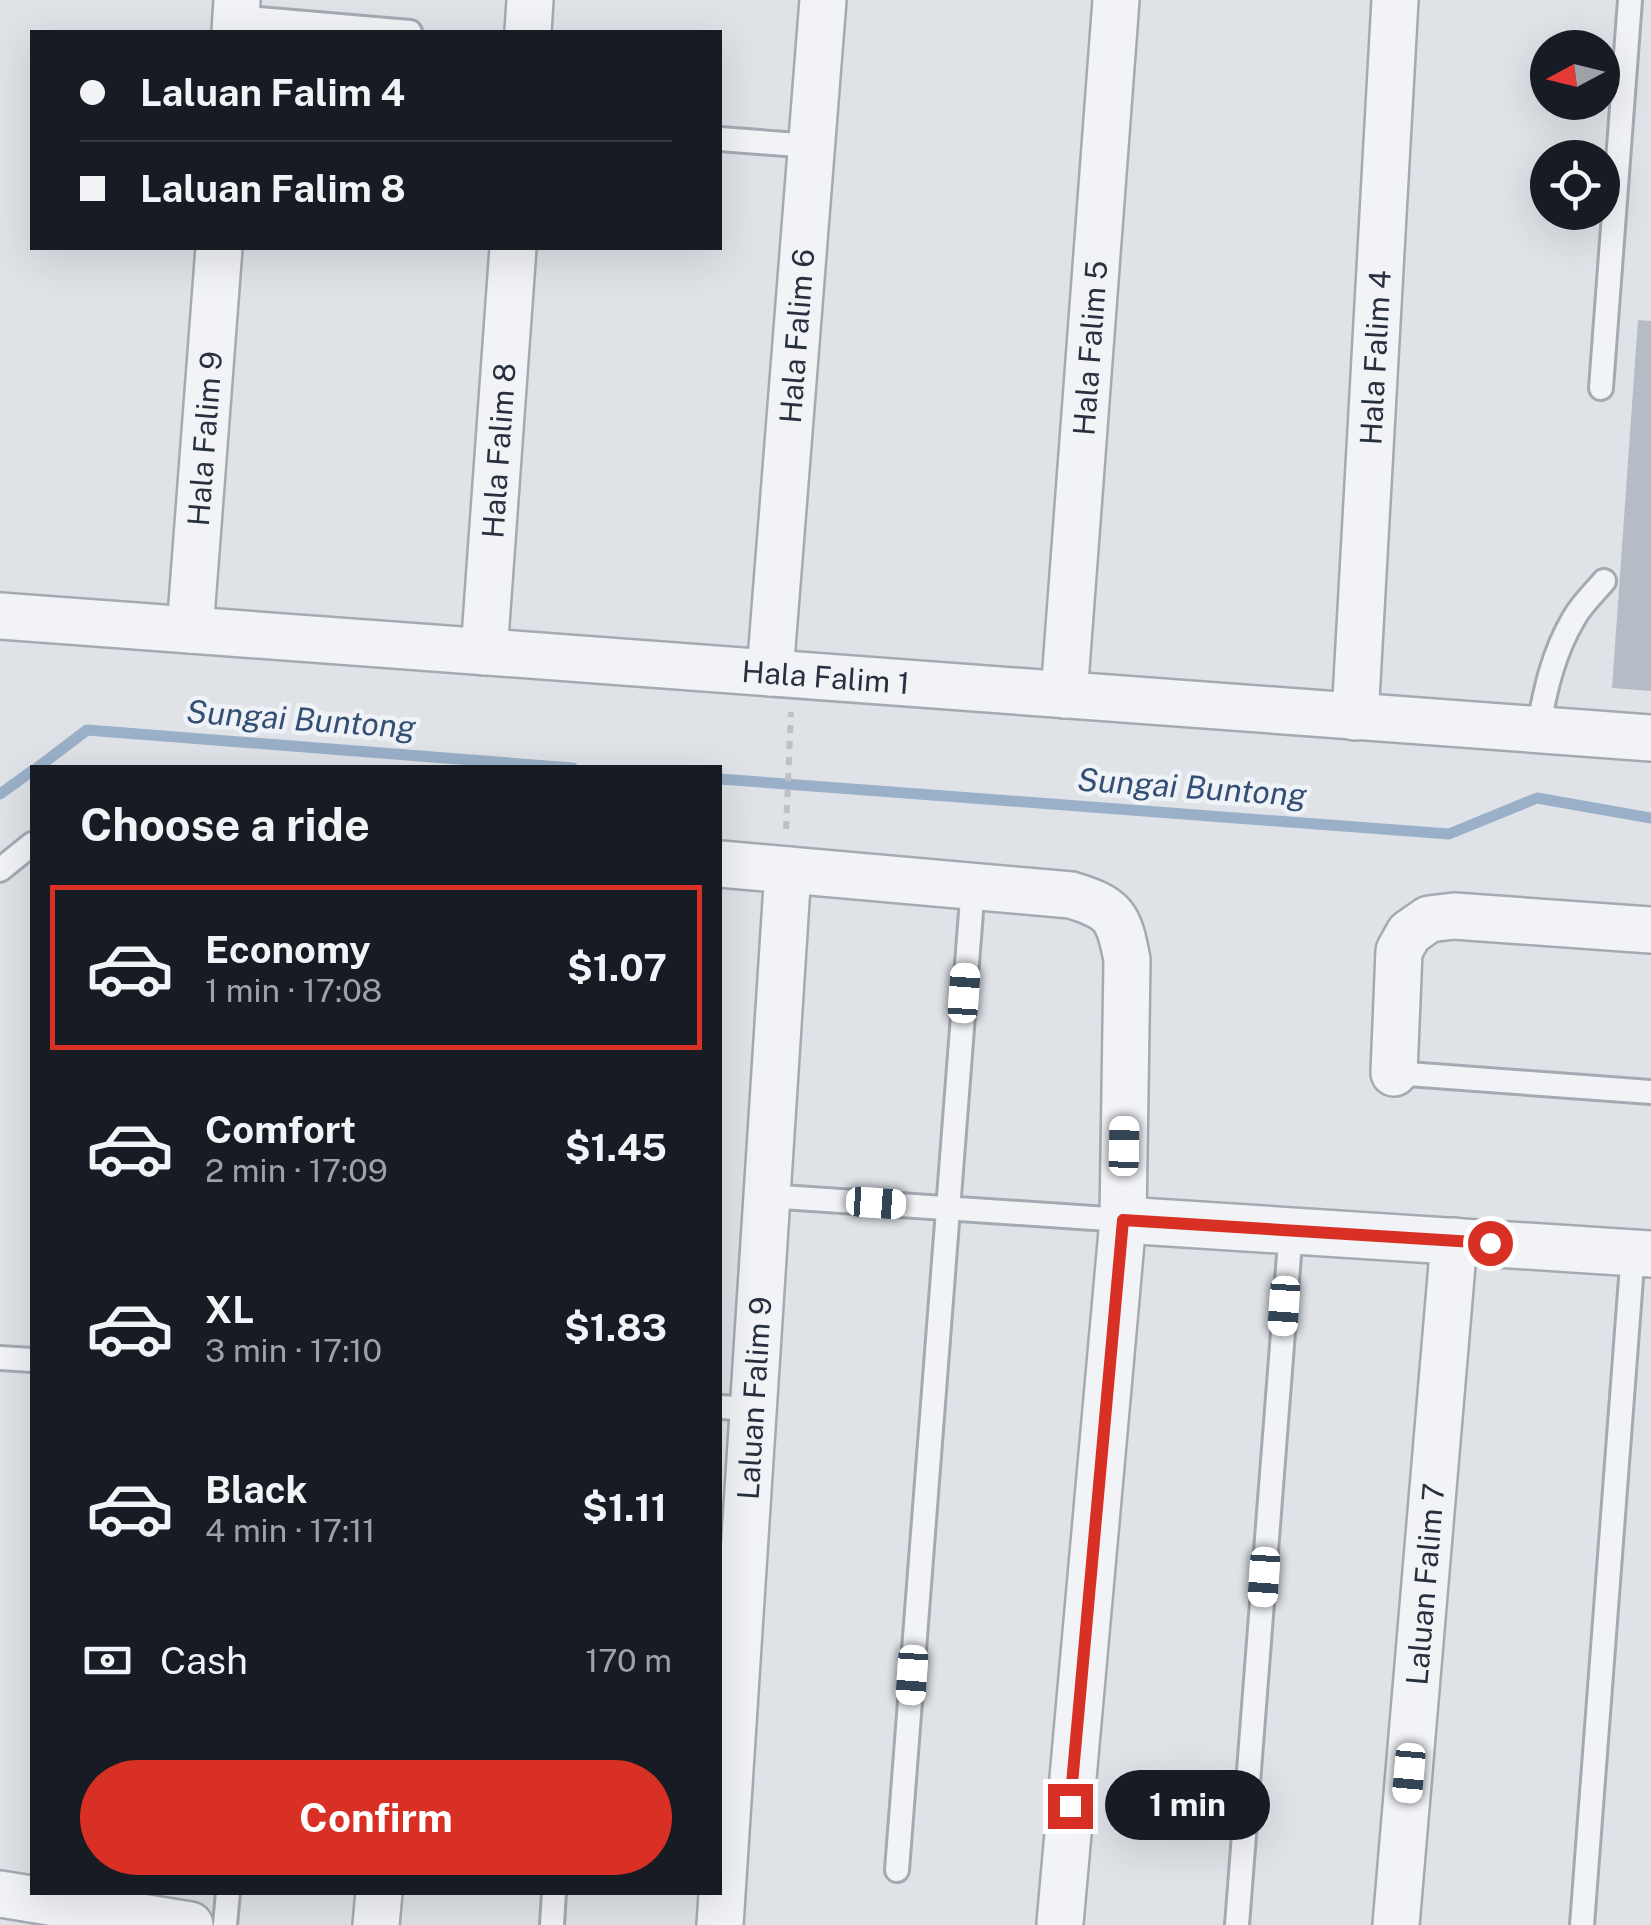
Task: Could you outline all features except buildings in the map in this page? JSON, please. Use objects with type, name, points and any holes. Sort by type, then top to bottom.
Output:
[{"type":"street","points":[[528,30],[530,0]]},
{"type":"street","name":"Hala Falim 6","points":[[770,673],[823,0]]},
{"type":"street","name":"Hala Falim 5","points":[[1064,695],[1116,0]]},
{"type":"street","name":"Hala Falim 4","points":[[1354,717],[1395,0]]},
{"type":"street","name":"Hala Falim 9","points":[[190,630],[218,250]]},
{"type":"street","name":"Hala Falim 8","points":[[484,652],[513,250]]},
{"type":"street","name":"Hala Falim 1","points":[[0,616],[1651,738]]},
{"type":"street","points":[[722,864],[1071,895],[1100,904],[1121,927],[1127,960],[1123,1220],[1060,1922]]},
{"type":"street","name":"Laluan Falim 9","points":[[722,1864],[737,1408],[767,1196],[788,870]]},
{"type":"street","points":[[1394,1073],[1399,952],[1409,932],[1429,919],[1454,916],[1651,930]]},
{"type":"street","points":[[1123,1220],[1642,1253]]},
{"type":"street","name":"Laluan Falim 7","points":[[1396,1925],[1454,1241]]},
{"type":"street","points":[[0,1894],[58,1898],[190,1925]]},
{"type":"street","points":[[376,1925],[379,1895]]},
{"type":"street","name":"Laluan Falim 9","points":[[720,1925],[721,1895]]},
{"type":"lane","points":[[1601,388],[1630,0]]},
{"type":"lane","points":[[236,17],[387,30]]},
{"type":"lane","points":[[722,139],[811,146]]},
{"type":"lane","points":[[1538,730],[1560,644],[1576,614],[1604,581]]},
{"type":"lane","points":[[0,870],[30,846]]},
{"type":"lane","points":[[897,1870],[972,886]]},
{"type":"lane","points":[[1394,1073],[1651,1092]]},
{"type":"lane","points":[[767,1196],[1123,1220]]},
{"type":"lane","points":[[1237,1925],[1290,1229]]},
{"type":"lane","points":[[1582,1925],[1642,1253]]},
{"type":"lane","points":[[0,1358],[30,1360]]},
{"type":"lane","points":[[225,1925],[228,1895]]},
{"type":"lane","points":[[552,1925],[554,1895]]},
{"type":"path","points":[[786,807],[790,732]]},
{"type":"waterway","name":"Sungai Buntong","points":[[41,765],[87,730],[535,765]]},
{"type":"waterway","name":"Sungai Buntong","points":[[0,794],[30,772]]},
{"type":"waterway","name":"Sungai Buntong","points":[[722,779],[1449,834],[1537,798],[1651,818]]},
{"type":"route","points":[[1070,1806],[1123,1220],[1490,1243]]}]
